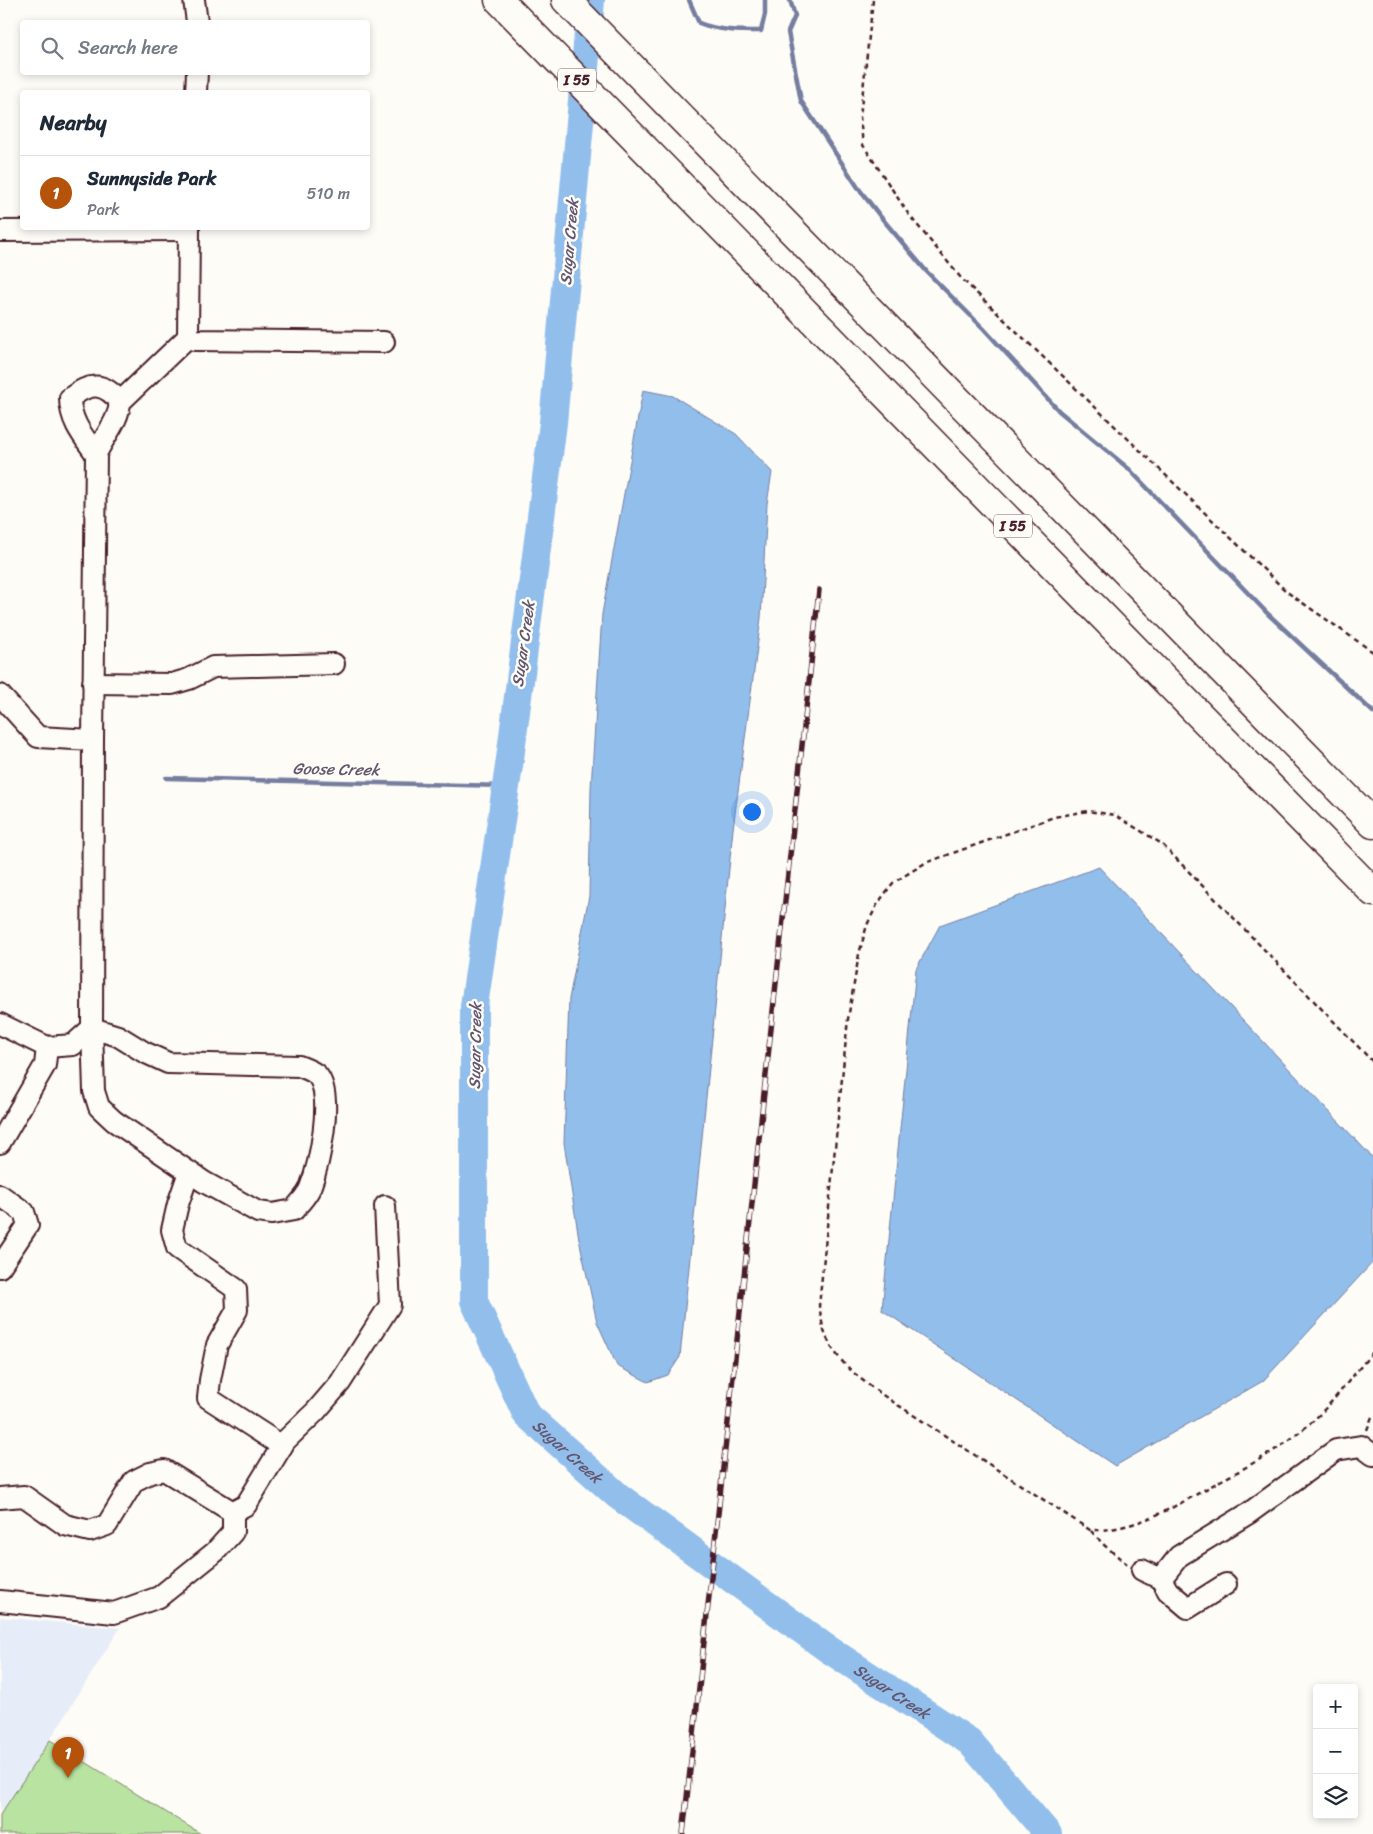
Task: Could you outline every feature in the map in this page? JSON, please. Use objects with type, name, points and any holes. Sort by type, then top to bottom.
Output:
[{"type":"highway","name":"I 55","points":[[499,0],[1373,892]]},
{"type":"highway","points":[[566,0],[1373,824]]},
{"type":"lane","points":[[194,0],[197,20]]},
{"type":"lane","points":[[196,90],[197,75]]},
{"type":"lane","points":[[0,231],[94,230]]},
{"type":"lane","points":[[92,1028],[118,1036],[144,1052],[168,1063],[299,1066],[316,1074],[322,1086],[326,1110],[322,1145],[309,1190],[294,1210],[272,1214],[258,1212],[190,1172],[114,1121],[99,1107],[94,1092],[92,1028],[93,683],[96,454],[103,438],[114,422],[120,402],[188,337],[189,230]]},
{"type":"lane","points":[[188,337],[195,340],[384,342]]},
{"type":"lane","points":[[96,454],[77,427],[70,408],[70,398],[82,388],[93,386],[103,387],[111,391],[120,402]]},
{"type":"lane","points":[[93,683],[172,684],[189,680],[214,667],[334,664]]},
{"type":"lane","points":[[0,695],[38,737],[93,740]]},
{"type":"lane","points":[[0,1024],[47,1047],[73,1045],[92,1028]]},
{"type":"lane","points":[[0,1143],[45,1065],[47,1047]]},
{"type":"lane","points":[[190,1172],[178,1204],[172,1230],[177,1248],[236,1289],[237,1310],[217,1345],[208,1398],[282,1446]]},
{"type":"lane","points":[[0,1195],[24,1212],[28,1225],[0,1267]]},
{"type":"lane","points":[[233,1512],[246,1505],[282,1446],[340,1383],[390,1305],[385,1206]]},
{"type":"lane","points":[[1162,1579],[1179,1556],[1249,1514],[1336,1450],[1362,1446],[1373,1455]]},
{"type":"lane","points":[[0,1498],[24,1496],[65,1525],[90,1531],[107,1525],[134,1481],[150,1473],[164,1470],[233,1512]]},
{"type":"lane","points":[[0,1601],[114,1613],[159,1596],[215,1552],[233,1532],[233,1512]]},
{"type":"lane","points":[[1142,1570],[1162,1579],[1168,1591],[1188,1608],[1226,1584]]},
{"type":"path","points":[[873,0],[860,117],[863,145],[909,215],[961,278],[1288,592],[1373,652]]},
{"type":"path","points":[[1142,1570],[1120,1559],[1090,1530],[881,1394],[855,1375],[837,1357],[825,1334],[819,1306],[848,1019],[859,954],[867,925],[878,903],[893,883],[925,863],[1054,817],[1088,811],[1115,815],[1162,844],[1373,1062]]},
{"type":"path","points":[[1090,1530],[1118,1528],[1158,1514],[1184,1502],[1267,1455],[1312,1422],[1373,1352]]},
{"type":"shaded area","points":[[0,1617],[120,1628],[50,1740],[0,1815]]},
{"type":"green space","points":[[50,1740],[201,1834],[0,1834],[0,1815]]},
{"type":"water","points":[[643,390],[673,396],[736,434],[772,472],[767,504],[761,618],[733,829],[680,1357],[668,1375],[648,1382],[617,1366],[597,1322],[579,1239],[564,1143],[569,999],[589,896],[591,788],[602,614]]},
{"type":"water","points":[[1099,867],[1373,1158],[1373,1262],[1263,1381],[1115,1466],[882,1310],[916,969],[940,925]]},
{"type":"waterway","name":"Sugar Creek","points":[[591,0],[553,423],[510,759],[474,1006],[474,1301],[526,1414],[618,1496],[825,1647],[970,1742],[1048,1834]]},
{"type":"waterway","points":[[689,0],[699,23],[737,31],[761,31],[765,14],[765,0]]},
{"type":"waterway","points":[[790,0],[795,16],[788,32],[801,101],[859,189],[880,216],[927,272],[984,329],[1059,411],[1129,469],[1268,614],[1373,712]]},
{"type":"waterway","name":"Goose Creek","points":[[166,778],[506,786]]},
{"type":"railway","points":[[683,1834],[819,590]]},
{"type":"place","name":"Sunnyside Park","points":[[68,1778]]}]
